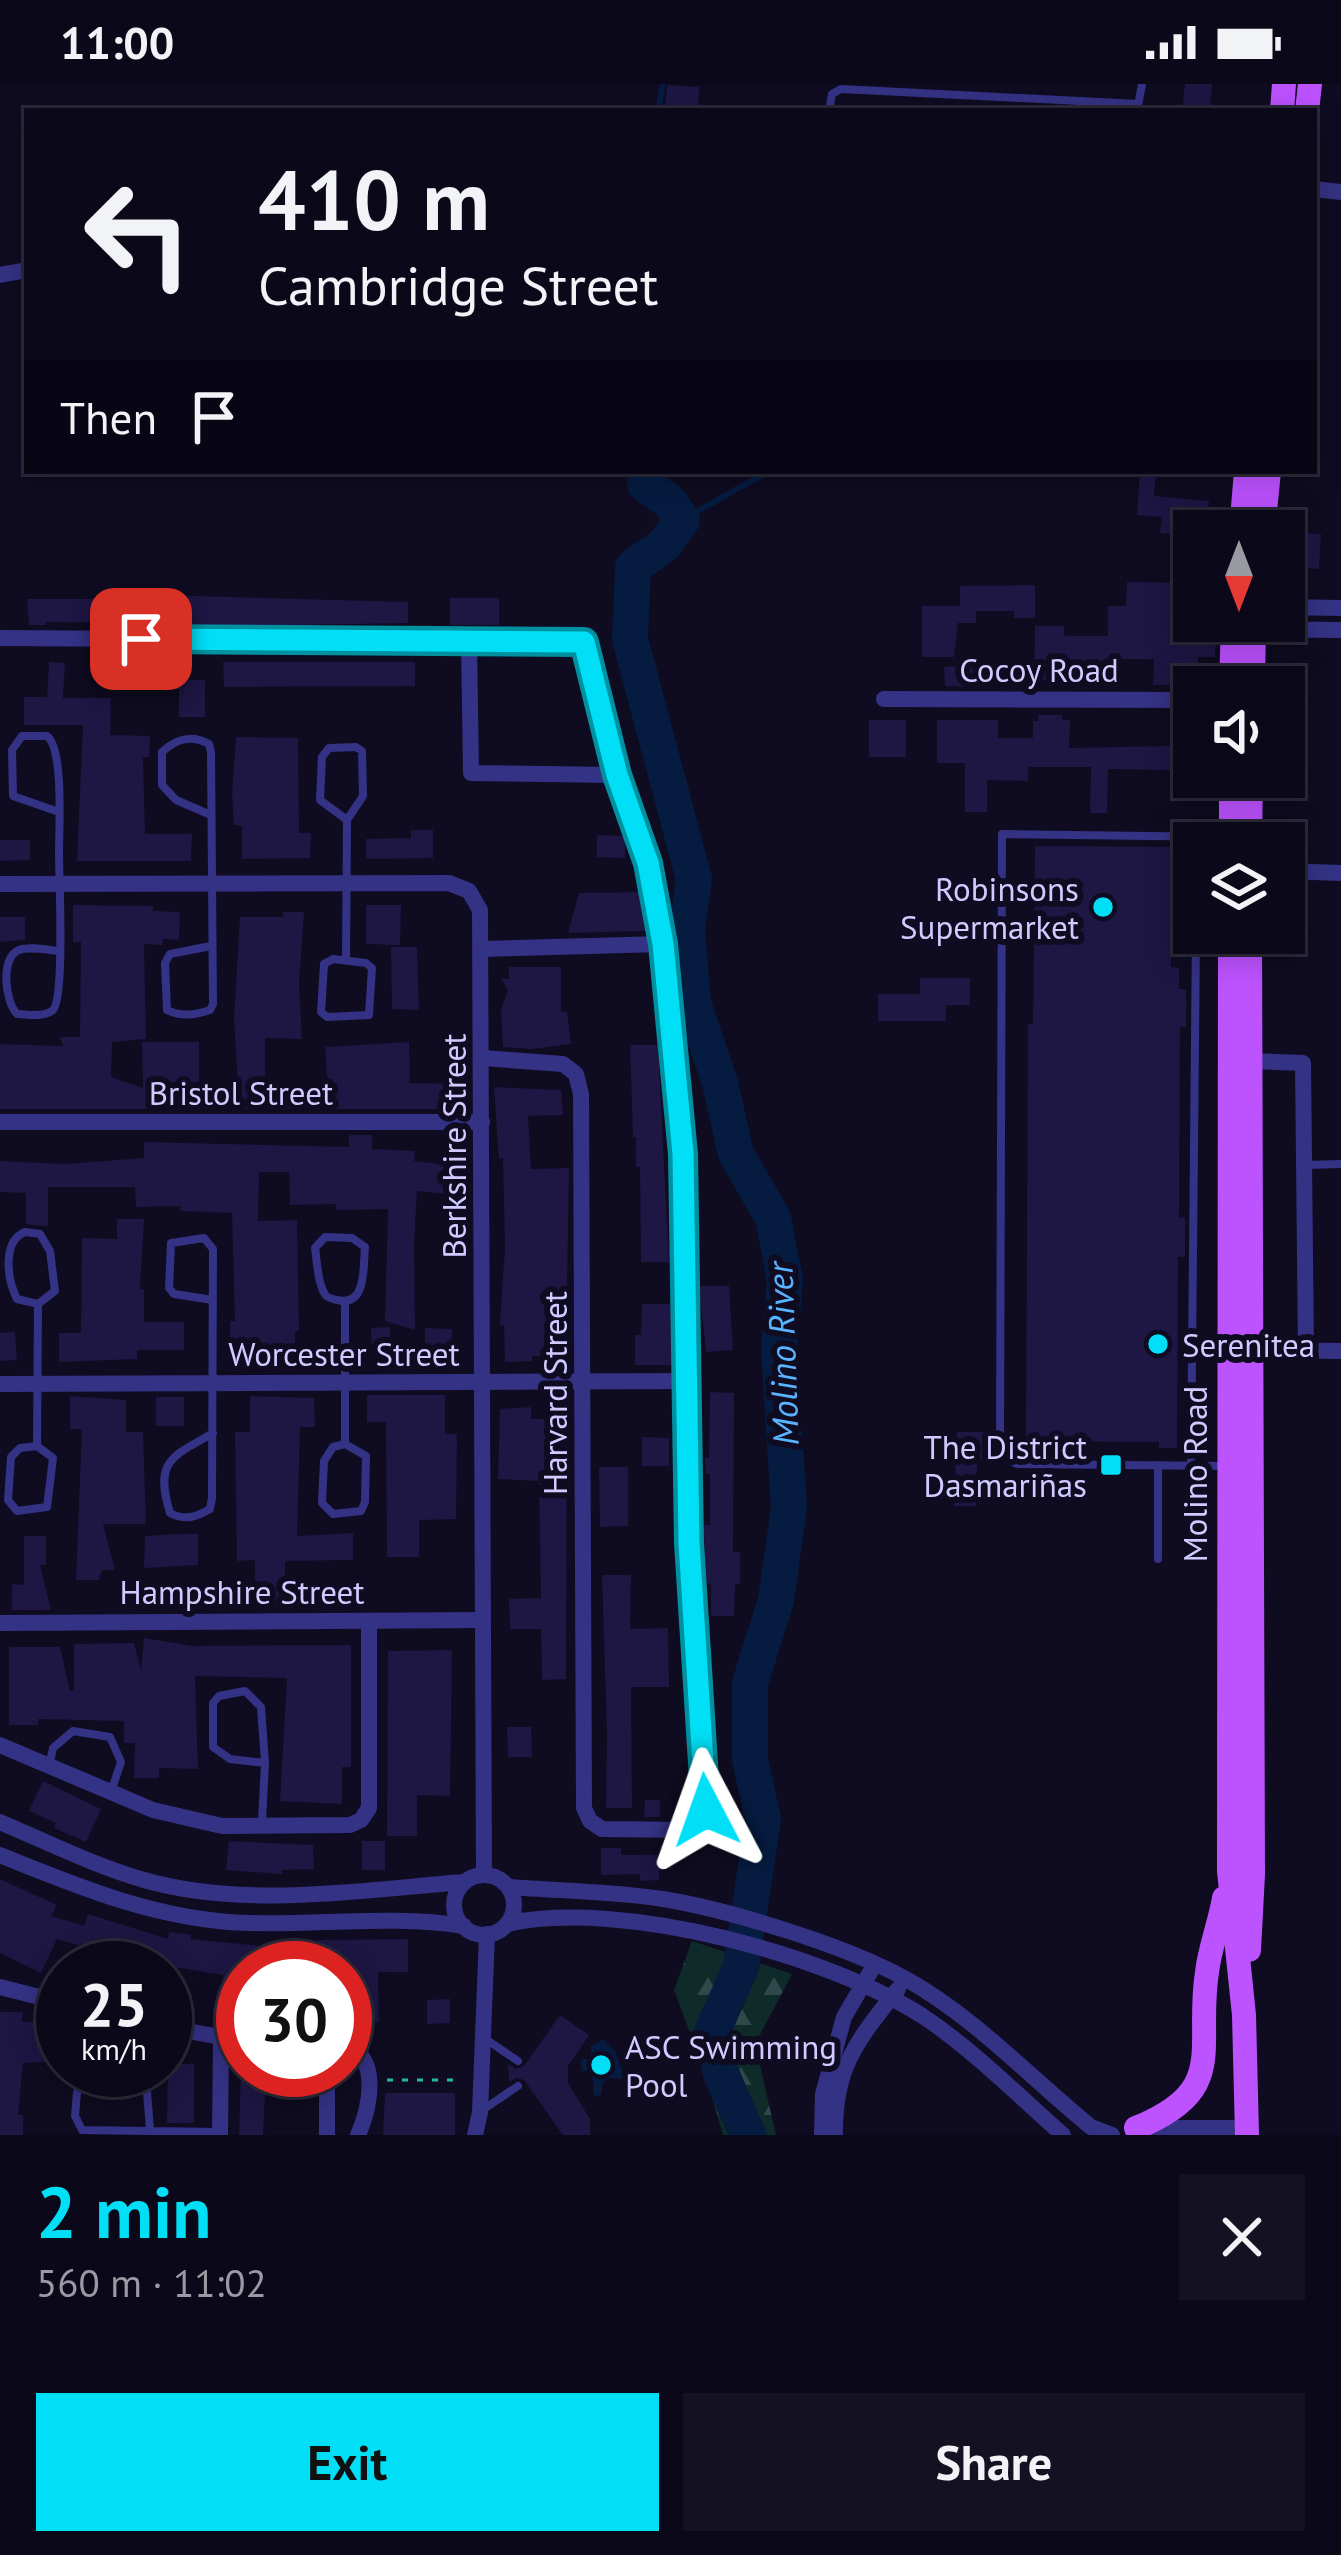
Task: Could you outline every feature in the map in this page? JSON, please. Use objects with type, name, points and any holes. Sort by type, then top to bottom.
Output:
[{"type":"main road","points":[[1242,510],[1246,474]]},
{"type":"main road","points":[[1265,510],[1269,474]]},
{"type":"main road","name":"Molino Road","points":[[1231,954],[1239,1466],[1253,1874],[1244,2015]]},
{"type":"main road","name":"Molino Road","points":[[1238,1350],[1250,954]]},
{"type":"main road","name":"Molino Road","points":[[1239,1466],[1228,1871],[1244,2015],[1247,2132]]},
{"type":"main road","points":[[1123,2133],[1178,2107],[1201,2075],[1206,2054],[1206,1976],[1228,1871]]},
{"type":"street","points":[[1305,607],[1341,608]]},
{"type":"street","points":[[1305,628],[1341,630]]},
{"type":"street","points":[[0,638],[584,642],[617,775],[648,863],[663,944],[683,1154],[688,1382]]},
{"type":"street","points":[[469,641],[471,773],[617,775]]},
{"type":"street","name":"Cocoy Road","points":[[884,699],[1173,700]]},
{"type":"street","points":[[1305,872],[1341,873]]},
{"type":"street","name":"Berkshire Street","points":[[0,884],[449,883],[469,891],[480,910],[484,1875]]},
{"type":"street","points":[[482,949],[663,944]]},
{"type":"street","name":"Harvard Street","points":[[483,1058],[563,1064],[576,1074],[581,1094],[584,1808],[590,1821],[602,1828],[689,1830],[701,1822],[706,1810],[689,1543],[688,1382]]},
{"type":"street","points":[[1250,1061],[1303,1063],[1306,1351]]},
{"type":"street","name":"Bristol Street","points":[[0,1122],[482,1122]]},
{"type":"street","points":[[1238,1350],[1341,1351]]},
{"type":"street","name":"Worcester Street","points":[[0,1384],[688,1382]]},
{"type":"street","name":"Hampshire Street","points":[[0,1623],[483,1620]]},
{"type":"street","points":[[0,1745],[153,1810],[222,1826],[350,1825],[361,1820],[369,1808],[369,1621]]},
{"type":"street","points":[[0,1822],[146,1881],[201,1890],[330,1892],[464,1882],[484,1875],[508,1887],[703,1906],[906,1978],[948,2007],[1090,2127],[1123,2133],[1247,2132]]},
{"type":"street","points":[[0,1855],[81,1888],[187,1918],[248,1923],[425,1920],[487,1934],[533,1918],[652,1922],[695,1929],[891,1997],[933,2023],[1064,2135]]},
{"type":"street","points":[[464,1882],[454,1899],[464,1926]]},
{"type":"street","points":[[507,1924],[514,1906],[508,1887]]},
{"type":"street","points":[[475,2135],[487,1934]]},
{"type":"street","points":[[823,2135],[828,2069],[844,2017],[874,1964]]},
{"type":"street","points":[[836,2135],[836,2094],[842,2070],[857,2039],[906,1978]]},
{"type":"street","points":[[0,1987],[36,1996]]},
{"type":"street","points":[[220,2097],[220,2133]]},
{"type":"street","points":[[327,2097],[327,2135]]},
{"type":"street","points":[[358,2135],[368,2097]]},
{"type":"lane","points":[[830,108],[832,94],[841,89],[1137,108],[1142,84]]},
{"type":"lane","points":[[59,812],[13,796],[12,750],[22,736],[54,740],[59,812],[60,951],[57,1003],[43,1015],[17,1014],[8,1000],[13,953],[22,949],[60,951]]},
{"type":"lane","points":[[211,815],[176,800],[162,785],[162,752],[181,739],[209,744],[211,815],[212,883],[211,946],[214,1004],[210,1010],[176,1015],[167,1010],[165,963],[170,954],[211,946]]},
{"type":"lane","points":[[346,959],[347,820],[363,796],[362,751],[329,748],[322,757],[320,800],[347,820]]},
{"type":"lane","points":[[1173,839],[1002,834],[1001,1450],[1017,1463],[1239,1466]]},
{"type":"lane","points":[[1191,1466],[1196,954]]},
{"type":"lane","points":[[346,959],[366,963],[375,976],[372,1010],[362,1018],[327,1017],[321,1012],[324,964],[346,959]]},
{"type":"lane","points":[[1304,1165],[1341,1164]]},
{"type":"lane","points":[[25,1232],[40,1234],[50,1251],[55,1291],[38,1304],[17,1299],[12,1290],[10,1244],[25,1232]]},
{"type":"lane","points":[[325,1237],[352,1238],[364,1247],[361,1288],[354,1299],[345,1302],[329,1299],[322,1291],[315,1248],[325,1237]]},
{"type":"lane","points":[[213,1300],[174,1294],[169,1288],[171,1243],[204,1238],[211,1243],[213,1300],[214,1383],[213,1433],[210,1509],[180,1518],[170,1513],[167,1504],[168,1460],[213,1433]]},
{"type":"lane","points":[[345,1302],[345,1444]]},
{"type":"lane","points":[[38,1304],[38,1446]]},
{"type":"lane","points":[[345,1444],[366,1456],[365,1502],[361,1511],[332,1514],[322,1503],[324,1461],[332,1447],[345,1444]]},
{"type":"lane","points":[[38,1446],[53,1458],[51,1500],[37,1511],[17,1510],[8,1500],[10,1457],[20,1448],[38,1446]]},
{"type":"lane","points":[[1158,1466],[1158,1559]]},
{"type":"lane","points":[[262,1827],[265,1763],[261,1707],[245,1691],[219,1696],[214,1703],[213,1747],[230,1759],[265,1763]]},
{"type":"lane","points":[[48,1768],[53,1748],[73,1731],[110,1737],[121,1762],[111,1793]]},
{"type":"lane","points":[[482,2037],[518,2061]]},
{"type":"lane","points":[[150,2130],[143,2084],[87,2084],[77,2092],[75,2116],[82,2130],[220,2133]]},
{"type":"lane","points":[[480,2111],[518,2086]]},
{"type":"path","points":[[372,2080],[481,2080]]},
{"type":"green space","points":[[692,1941],[792,1974],[755,2044],[776,2135],[723,2135],[674,1990]]},
{"type":"water","name":"ASC Swimming Pool","points":[[603,2039],[616,2053],[625,2079],[608,2078],[602,2083],[602,2094],[594,2097],[592,2071],[581,2071],[581,2059],[591,2059],[591,2046]]},
{"type":"building","points":[[1185,84],[1212,84],[1210,108],[1182,108]]},
{"type":"building","points":[[667,85],[699,87],[698,108],[665,108]]},
{"type":"building","points":[[1140,474],[1156,474],[1154,496],[1209,501],[1208,510],[1173,510],[1173,534],[1160,533],[1162,517],[1137,515]]},
{"type":"building","points":[[1305,533],[1321,534],[1319,569],[1305,568]]},
{"type":"building","points":[[1127,582],[1173,583],[1173,642],[1216,642],[1215,657],[1198,657],[1198,666],[1173,666],[1173,685],[1153,685],[1154,659],[1103,659],[1103,674],[1054,673],[1054,681],[1034,680],[1035,626],[1064,626],[1068,636],[1108,636],[1108,606],[1126,606]]},
{"type":"building","points":[[1035,585],[1035,618],[1014,618],[1014,611],[976,611],[976,623],[958,623],[954,657],[922,657],[922,606],[960,606],[960,586]]},
{"type":"building","points":[[161,595],[408,602],[408,623],[29,625],[27,599]]},
{"type":"building","points":[[450,598],[499,598],[499,625],[450,625]]},
{"type":"building","points":[[185,658],[185,680],[205,680],[205,717],[179,717],[179,689],[106,688],[108,660]]},
{"type":"building","points":[[49,662],[65,663],[63,698],[111,698],[110,735],[150,736],[149,757],[143,757],[145,834],[192,834],[191,861],[77,861],[83,725],[24,725],[24,697],[47,697]]},
{"type":"building","points":[[223,662],[415,662],[415,686],[224,687]]},
{"type":"building","points":[[973,665],[974,687],[945,686],[944,667]]},
{"type":"building","points":[[1038,715],[1062,715],[1062,720],[1070,720],[1069,748],[1170,746],[1173,767],[1108,769],[1107,813],[1090,813],[1091,767],[1028,767],[1028,781],[987,780],[987,812],[965,812],[965,763],[937,763],[937,720],[998,720],[998,738],[1033,738],[1033,721],[1038,721]]},
{"type":"building","points":[[869,720],[906,720],[906,757],[869,757]]},
{"type":"building","points":[[236,737],[298,738],[299,833],[311,833],[310,858],[242,859],[242,826],[234,825],[232,794]]},
{"type":"building","points":[[411,830],[433,830],[433,858],[366,859],[366,839],[411,838]]},
{"type":"building","points":[[597,835],[625,836],[625,858],[597,857]]},
{"type":"building","points":[[0,840],[30,840],[30,860],[0,861]]},
{"type":"building","points":[[1035,846],[1172,847],[1171,967],[1179,968],[1179,989],[1186,989],[1186,1027],[1180,1027],[1179,1218],[1185,1218],[1185,1257],[1178,1257],[1177,1448],[1159,1448],[1159,1442],[1026,1441],[1028,1024],[1033,1024]]},
{"type":"building","points":[[640,892],[648,931],[568,933],[579,893]]},
{"type":"building","points":[[73,905],[153,906],[153,911],[180,912],[179,940],[144,944],[146,1039],[112,1042],[111,1077],[143,1088],[142,1042],[199,1042],[199,1082],[238,1085],[234,1017],[240,917],[304,912],[299,983],[302,1039],[265,1038],[265,1088],[328,1088],[325,1047],[409,1042],[410,1083],[458,1084],[458,1109],[0,1109],[0,1044],[63,1046],[60,1037],[80,1037],[81,942],[73,942]]},
{"type":"building","points":[[366,905],[401,905],[400,945],[366,944]]},
{"type":"building","points":[[0,917],[25,917],[25,940],[0,942]]},
{"type":"building","points":[[391,947],[417,947],[419,1010],[392,1009]]},
{"type":"building","points":[[509,967],[561,967],[561,1012],[567,1011],[571,1044],[503,1047],[501,1010],[508,990],[501,979],[509,979]]},
{"type":"building","points":[[920,978],[970,978],[970,1005],[946,1005],[946,1021],[878,1021],[878,994],[920,994]]},
{"type":"building","points":[[630,1045],[658,1045],[669,1262],[641,1262],[640,1167],[636,1167],[633,1137]]},
{"type":"building","points":[[494,1087],[561,1090],[563,1115],[528,1116],[531,1169],[569,1168],[566,1356],[505,1362],[504,1325],[500,1325],[503,1158],[499,1159]]},
{"type":"building","points":[[349,1135],[372,1135],[372,1149],[415,1151],[414,1161],[459,1166],[456,1195],[417,1191],[415,1330],[385,1321],[388,1209],[290,1205],[289,1172],[259,1172],[258,1221],[297,1220],[299,1331],[295,1331],[295,1345],[230,1345],[230,1321],[235,1321],[232,1213],[180,1211],[181,1206],[136,1207],[135,1187],[48,1187],[48,1226],[41,1226],[26,1224],[26,1193],[0,1192],[0,1161],[64,1164],[144,1158],[144,1142],[349,1147]]},
{"type":"building","points":[[117,1219],[144,1219],[140,1289],[144,1289],[144,1322],[184,1322],[184,1350],[137,1350],[137,1359],[59,1362],[59,1333],[81,1333],[82,1238],[117,1239]]},
{"type":"building","points":[[699,1286],[729,1286],[733,1350],[706,1352]]},
{"type":"building","points":[[642,1304],[671,1304],[671,1365],[635,1365]]},
{"type":"building","points":[[390,1327],[390,1352],[372,1352],[371,1328]]},
{"type":"building","points":[[425,1328],[452,1329],[451,1353],[425,1352]]},
{"type":"building","points":[[15,1332],[17,1360],[0,1361],[0,1333]]},
{"type":"building","points":[[710,1392],[734,1393],[733,1552],[740,1552],[740,1584],[735,1584],[734,1616],[711,1616],[711,1584],[705,1584]]},
{"type":"building","points":[[367,1395],[445,1395],[445,1434],[457,1434],[456,1519],[419,1520],[419,1557],[387,1557],[386,1422],[367,1422]]},
{"type":"building","points":[[70,1396],[126,1400],[126,1432],[143,1432],[146,1524],[103,1524],[115,1570],[102,1570],[99,1580],[76,1580],[82,1429],[70,1429]]},
{"type":"building","points":[[250,1396],[314,1398],[315,1427],[300,1427],[297,1536],[353,1533],[353,1560],[285,1561],[285,1605],[255,1605],[255,1560],[237,1561],[235,1432],[250,1432]]},
{"type":"building","points":[[156,1397],[184,1397],[184,1426],[156,1426]]},
{"type":"building","points":[[531,1407],[531,1419],[567,1419],[566,1679],[542,1680],[541,1629],[510,1629],[509,1599],[541,1598],[539,1481],[498,1479],[500,1409]]},
{"type":"building","points":[[957,1432],[989,1432],[989,1460],[977,1460],[976,1506],[954,1506]]},
{"type":"building","points":[[642,1437],[669,1438],[669,1466],[642,1466]]},
{"type":"building","points":[[599,1467],[628,1467],[628,1526],[600,1527]]},
{"type":"building","points":[[198,1534],[198,1565],[144,1568],[145,1536]]},
{"type":"building","points":[[24,1536],[46,1536],[46,1565],[40,1565],[51,1610],[12,1610],[12,1584],[24,1585]]},
{"type":"building","points":[[602,1575],[631,1575],[630,1629],[668,1628],[669,1687],[631,1687],[632,1808],[606,1808]]},
{"type":"building","points":[[144,1638],[193,1646],[351,1645],[351,1767],[342,1767],[342,1804],[280,1801],[287,1678],[195,1676],[198,1769],[159,1768],[159,1778],[134,1778],[135,1743],[124,1743],[124,1721],[38,1719],[38,1725],[9,1725],[9,1647],[60,1647],[70,1691],[74,1691],[74,1644],[134,1643],[141,1670]]},
{"type":"building","points":[[452,1650],[450,1796],[417,1795],[417,1836],[387,1836],[388,1651]]},
{"type":"building","points":[[507,1727],[531,1727],[532,1757],[508,1757]]},
{"type":"building","points":[[43,1781],[101,1809],[86,1842],[29,1811]]},
{"type":"building","points":[[645,1800],[660,1800],[660,1817],[644,1817]]},
{"type":"building","points":[[229,1841],[313,1845],[314,1869],[282,1870],[282,1874],[226,1870]]},
{"type":"building","points":[[362,1841],[385,1841],[385,1870],[362,1870]]},
{"type":"building","points":[[601,1848],[621,1848],[621,1855],[659,1855],[659,1880],[640,1881],[640,1874],[601,1875]]},
{"type":"building","points":[[0,1879],[57,1905],[51,1916],[84,1926],[88,1914],[168,1939],[169,1932],[216,1941],[216,1974],[192,1970],[192,1941],[36,1941],[36,1971],[0,1953]]},
{"type":"building","points":[[408,1939],[408,1972],[378,1972],[379,2022],[372,2022],[372,1941],[318,1940]]},
{"type":"building","points":[[450,1999],[450,2023],[427,2024],[427,2000]]},
{"type":"building","points":[[0,2012],[23,2012],[22,2022],[36,2022],[36,2062],[23,2063],[18,2115],[23,2115],[23,2135],[0,2135]]},
{"type":"building","points":[[560,2015],[589,2035],[568,2066],[568,2083],[590,2119],[590,2135],[563,2135],[524,2080],[509,2082],[508,2064],[516,2069],[524,2066]]},
{"type":"building","points":[[194,2064],[194,2123],[167,2123],[167,2097],[192,2097]]},
{"type":"building","points":[[385,2093],[455,2093],[455,2135],[383,2135]]},
{"type":"building","points":[[240,2097],[265,2097],[263,2135],[239,2135]]},
{"type":"waterway","name":"Molino River","points":[[659,108],[663,84]]},
{"type":"waterway","name":"Molino River","points":[[648,474],[645,484],[670,502],[682,520],[664,545],[633,567],[630,639],[694,879],[687,929],[693,1003],[720,1083],[736,1154],[773,1218],[785,1280],[779,1350],[789,1508],[776,1600],[750,1683],[750,1760],[763,1819],[741,1967],[712,2032],[720,2071],[748,2135]]},
{"type":"waterway","points":[[682,520],[764,474]]},
{"type":"place","name":"Robinsons Supermarket","points":[[1103,907]]},
{"type":"place","name":"Serenitea","points":[[1158,1344]]},
{"type":"place","name":"The District Dasmariñas","points":[[1111,1465]]},
{"type":"place","name":"ASC Swimming Pool","points":[[601,2065]]},
{"type":"route","points":[[141,639],[584,642],[617,775],[648,863],[663,944],[683,1154],[689,1543],[706,1810]]}]
